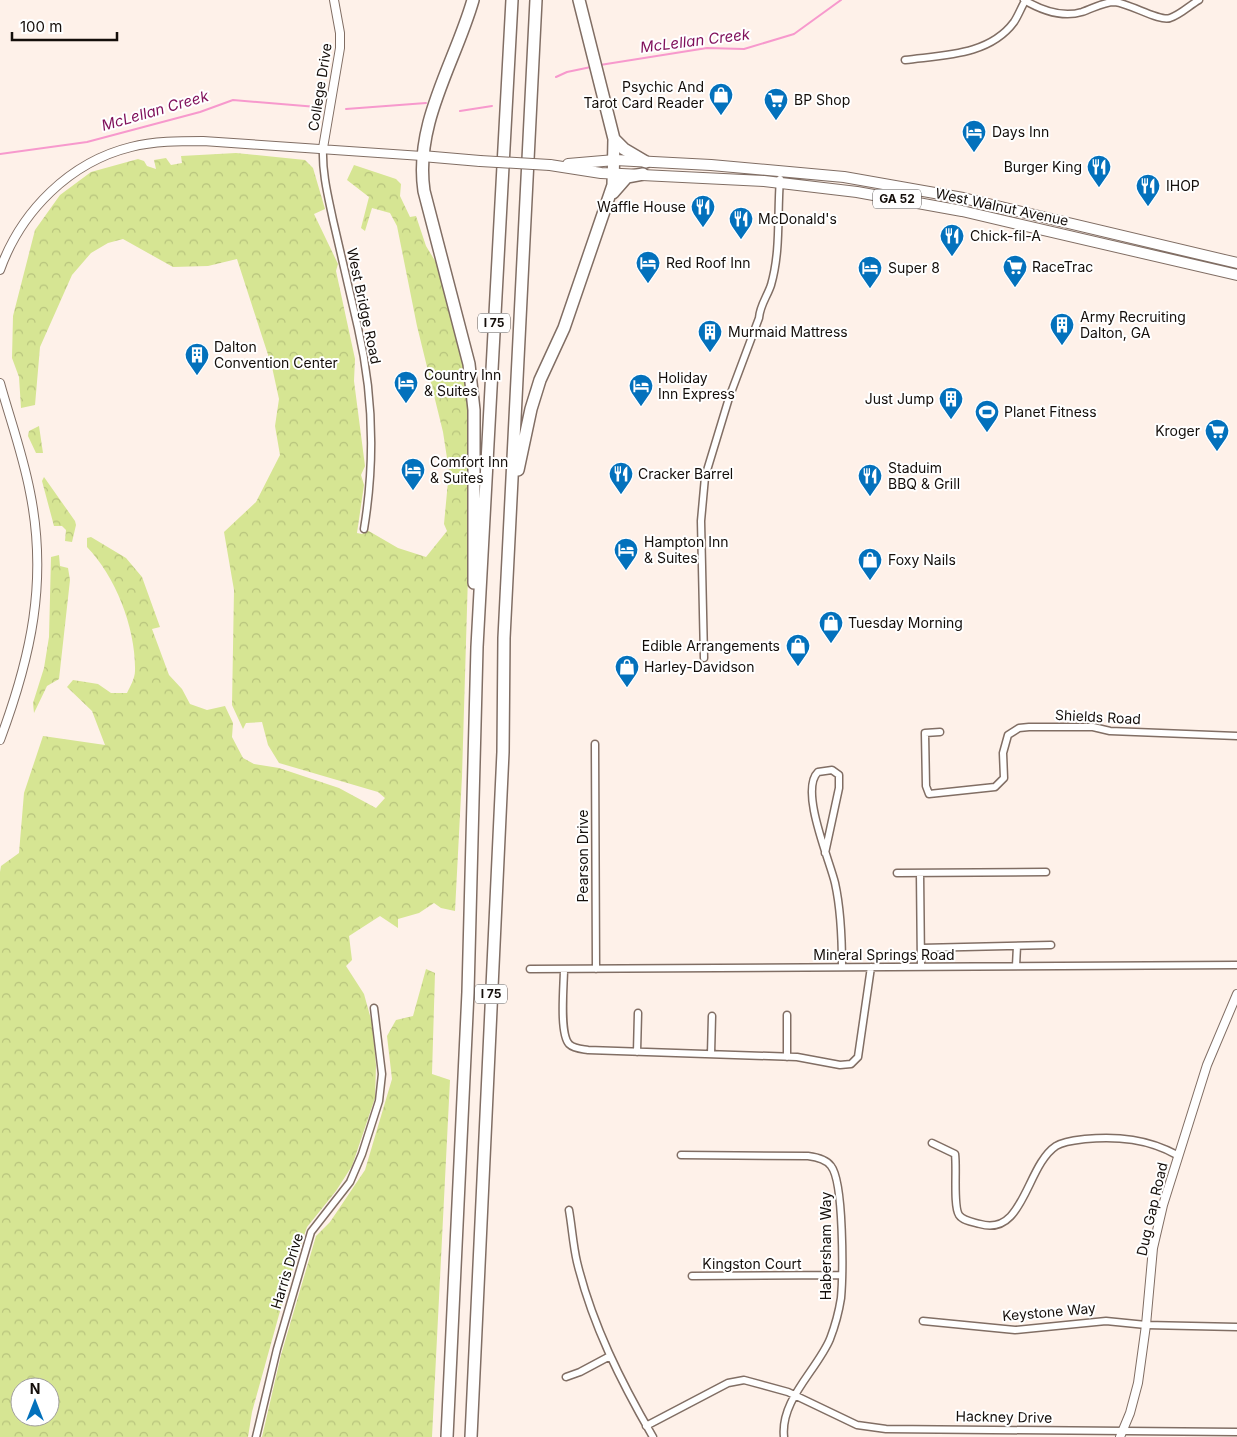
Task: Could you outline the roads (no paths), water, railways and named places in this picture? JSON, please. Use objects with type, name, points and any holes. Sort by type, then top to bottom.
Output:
[{"type":"highway","points":[[473,0],[466,26],[432,110],[422,156],[424,191],[469,364],[474,410],[473,560],[477,647]]},
{"type":"highway","name":"I 75","points":[[446,1437],[469,964],[477,647],[512,0]]},
{"type":"highway","name":"I 75","points":[[470,1437],[503,752],[504,638],[536,0]]},
{"type":"highway","points":[[511,488],[519,465],[524,437],[538,387],[564,328],[611,196],[615,160],[614,139],[579,0]]},
{"type":"highway","points":[[614,139],[624,149],[646,162]]},
{"type":"highway","points":[[611,196],[626,177],[643,174]]},
{"type":"main road","name":"West Walnut Avenue","points":[[422,156],[550,165],[614,173],[779,183],[857,192],[983,215],[1237,275]]},
{"type":"main road","name":"West Walnut Avenue","points":[[550,165],[615,160],[780,171],[888,184],[984,202],[1237,263]]},
{"type":"street","name":"College Drive","points":[[323,148],[340,48],[340,33],[334,0]]},
{"type":"street","points":[[905,60],[956,54],[990,43],[1013,23],[1024,0],[1038,8],[1068,15],[1105,2],[1117,2],[1136,7],[1160,19],[1170,18],[1199,0]]},
{"type":"street","points":[[0,270],[15,236],[51,191],[83,167],[112,152],[133,146],[179,141],[323,148],[422,156]]},
{"type":"street","name":"West Bridge Road","points":[[323,148],[324,177],[358,328],[365,369],[372,465],[364,528]]},
{"type":"street","points":[[704,658],[701,521],[705,477],[730,398],[759,318],[760,309],[771,284],[780,227],[780,171]]},
{"type":"street","points":[[983,215],[984,202]]},
{"type":"street","points":[[0,383],[30,492],[38,567],[35,619],[26,663],[0,740]]},
{"type":"street","name":"Shields Road","points":[[940,732],[925,733],[926,786],[929,794],[996,787],[1004,778],[1004,753],[1008,735],[1019,728],[1093,727],[1110,731],[1237,736]]},
{"type":"street","name":"Pearson Drive","points":[[595,744],[596,969]]},
{"type":"street","points":[[825,853],[839,788],[839,775],[832,770],[818,772],[813,783],[816,822],[825,853],[835,883],[842,939],[842,967]]},
{"type":"street","points":[[920,872],[921,967]]},
{"type":"street","points":[[897,873],[1046,872]]},
{"type":"street","points":[[921,948],[1051,945]]},
{"type":"street","points":[[1016,966],[1017,946]]},
{"type":"street","name":"Mineral Springs Road","points":[[530,969],[1237,965]]},
{"type":"street","points":[[564,969],[564,1027],[568,1043],[574,1048],[786,1057],[840,1065],[856,1062],[871,967]]},
{"type":"street","name":"Dug Gap Road","points":[[1121,1434],[1130,1412],[1138,1383],[1146,1325],[1153,1248],[1178,1155],[1207,1065],[1237,994]]},
{"type":"street","name":"Harris Drive","points":[[256,1437],[277,1349],[311,1232],[350,1182],[362,1154],[379,1101],[382,1074],[374,1008]]},
{"type":"street","points":[[637,1052],[638,1012]]},
{"type":"street","points":[[786,1057],[787,1015]]},
{"type":"street","points":[[711,1054],[712,1016]]},
{"type":"street","points":[[932,1143],[955,1154],[957,1169],[956,1203],[959,1215],[967,1220],[983,1225],[996,1224],[1015,1214],[1044,1155],[1058,1145],[1076,1140],[1121,1138],[1163,1147],[1178,1155]]},
{"type":"street","name":"Habersham Way","points":[[680,1155],[808,1156],[820,1158],[830,1164],[835,1172],[839,1189],[841,1275],[838,1310],[830,1340],[786,1416],[784,1437]]},
{"type":"street","points":[[569,1210],[577,1262],[610,1356],[653,1437]]},
{"type":"street","name":"Kingston Court","points":[[692,1276],[841,1275]]},
{"type":"street","name":"Keystone Way","points":[[923,1321],[1015,1330],[1106,1320],[1146,1325],[1237,1327]]},
{"type":"street","points":[[566,1377],[580,1372],[610,1356]]},
{"type":"street","name":"Hackney Drive","points":[[646,1426],[728,1383],[744,1380],[764,1384],[796,1396],[858,1425],[886,1429],[1121,1434],[1237,1432]]},
{"type":"waterway","name":"McLellan Creek","points":[[600,65],[707,48],[744,49],[794,34],[841,0]]},
{"type":"waterway","name":"McLellan Creek","points":[[556,77],[567,72],[591,67]]},
{"type":"waterway","name":"McLellan Creek","points":[[0,154],[87,142],[200,112],[233,100],[317,107]]},
{"type":"waterway","name":"McLellan Creek","points":[[346,109],[426,103]]},
{"type":"waterway","name":"McLellan Creek","points":[[460,111],[492,106]]},
{"type":"place","name":"Psychic And Tarot Card Reader","points":[[721,116]]},
{"type":"place","name":"BP Shop","points":[[776,121]]},
{"type":"place","name":"Days Inn","points":[[974,153]]},
{"type":"place","name":"Burger King","points":[[1099,188]]},
{"type":"place","name":"IHOP","points":[[1148,207]]},
{"type":"place","name":"Waffle House","points":[[703,228]]},
{"type":"place","name":"McDonald's","points":[[741,240]]},
{"type":"place","name":"Chick-fil-A","points":[[952,257]]},
{"type":"place","name":"Red Roof Inn","points":[[648,284]]},
{"type":"place","name":"RaceTrac","points":[[1015,288]]},
{"type":"place","name":"Super 8","points":[[870,289]]},
{"type":"place","name":"Army Recruiting Dalton, GA","points":[[1062,346]]},
{"type":"place","name":"Murmaid Mattress","points":[[710,353]]},
{"type":"place","name":"Dalton Convention Center","points":[[197,376]]},
{"type":"place","name":"Country Inn & Suites","points":[[406,404]]},
{"type":"place","name":"Holiday Inn Express","points":[[641,407]]},
{"type":"place","name":"Just Jump","points":[[951,420]]},
{"type":"place","name":"Planet Fitness","points":[[987,433]]},
{"type":"place","name":"Kroger","points":[[1217,452]]},
{"type":"place","name":"Comfort Inn & Suites","points":[[413,491]]},
{"type":"place","name":"Cracker Barrel","points":[[621,495]]},
{"type":"place","name":"Staduim BBQ & Grill","points":[[870,497]]},
{"type":"place","name":"Hampton Inn & Suites","points":[[626,571]]},
{"type":"place","name":"Foxy Nails","points":[[870,581]]},
{"type":"place","name":"Tuesday Morning","points":[[831,644]]},
{"type":"place","name":"Edible Arrangements","points":[[798,667]]},
{"type":"place","name":"Harley-Davidson","points":[[627,688]]}]
